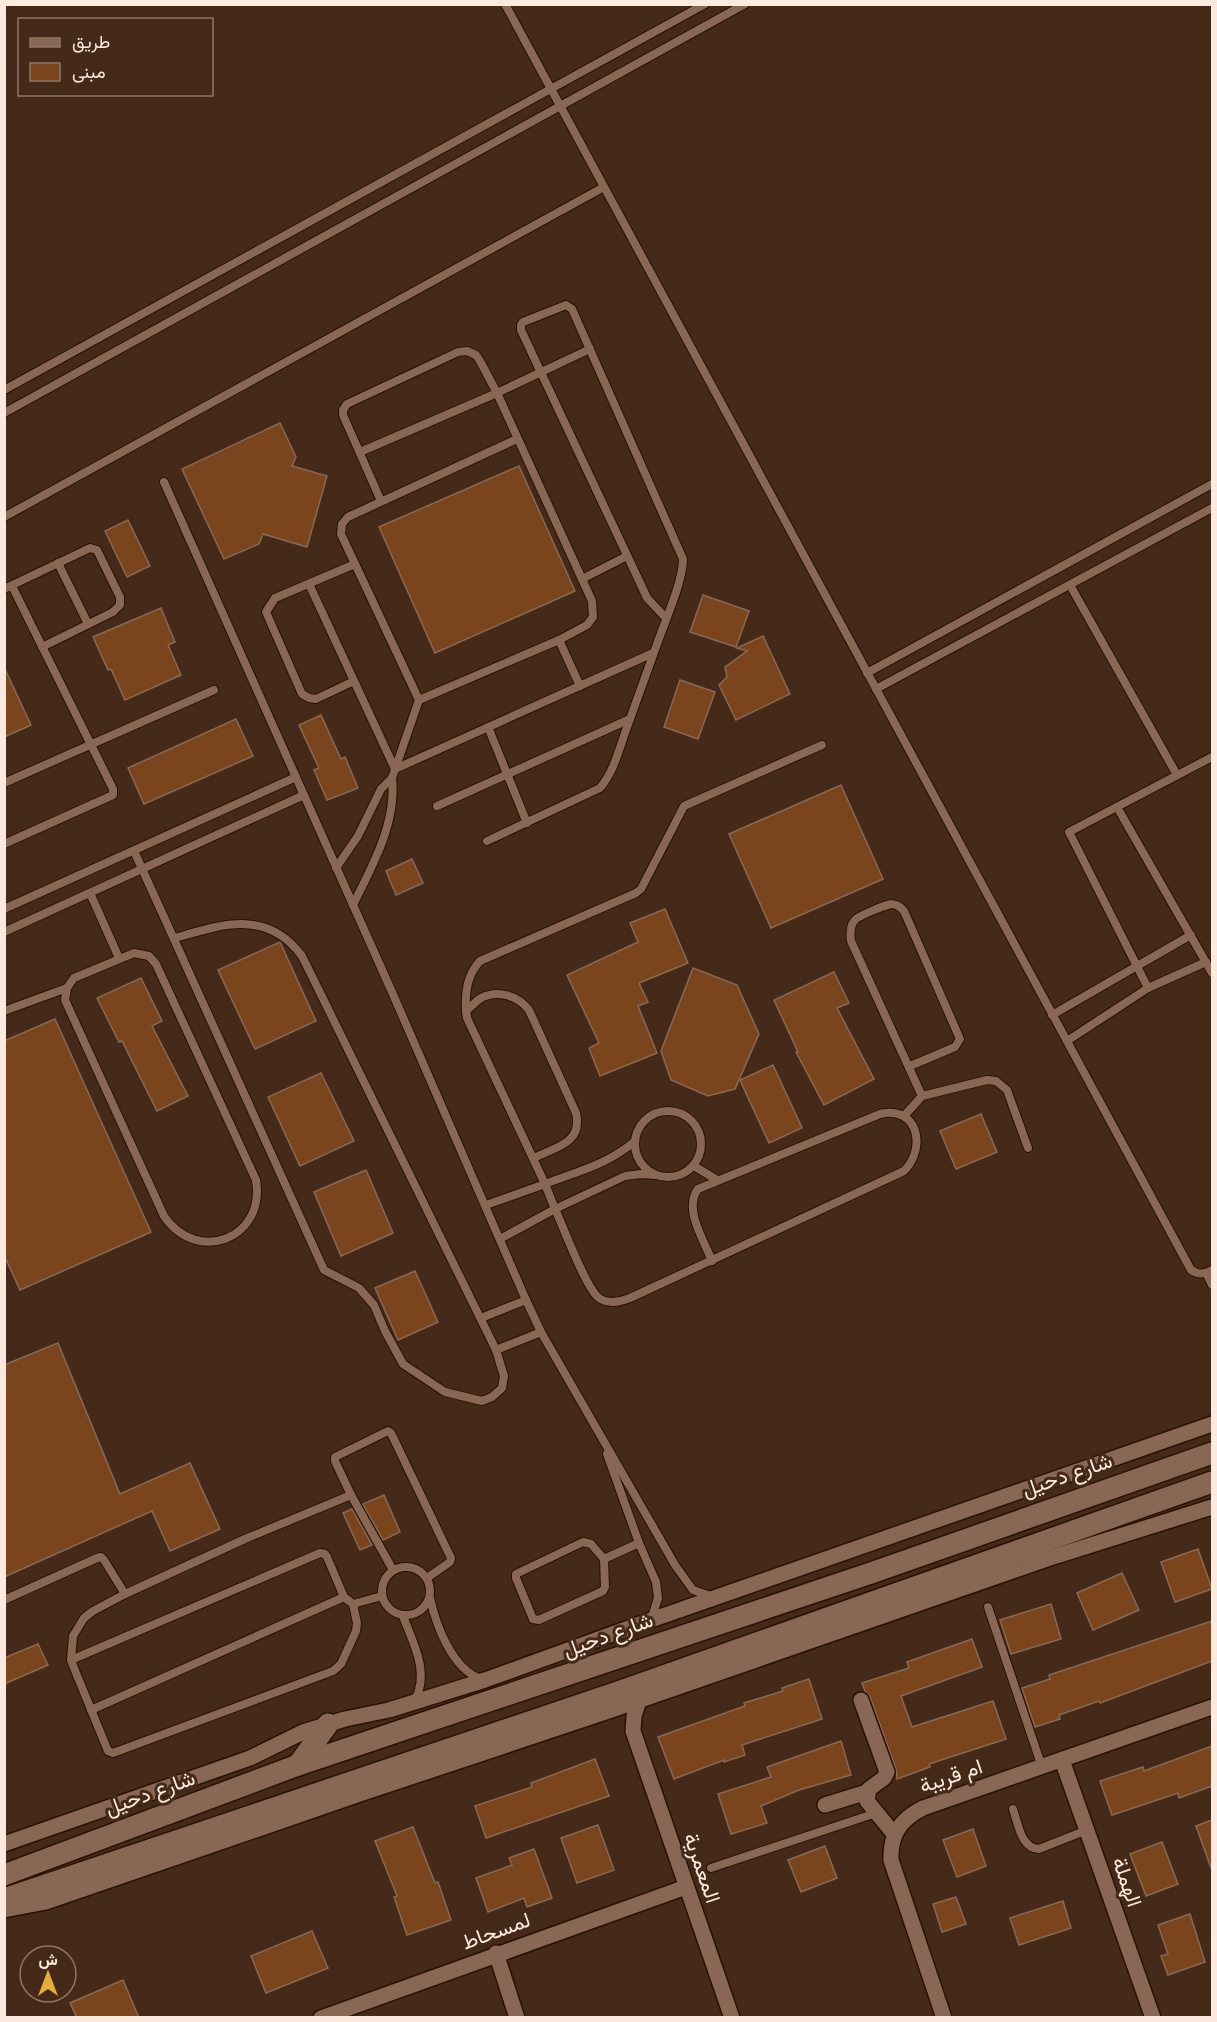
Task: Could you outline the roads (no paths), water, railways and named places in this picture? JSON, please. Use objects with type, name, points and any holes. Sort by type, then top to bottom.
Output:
[{"type":"main road","name":"شارع دحيل","points":[[4,1875],[298,1765],[861,1576],[1212,1453]]},
{"type":"main road","points":[[4,1899],[618,1692],[1212,1482]]},
{"type":"main road","points":[[1111,1517],[1212,1493]]},
{"type":"main road","points":[[298,1765],[328,1724]]},
{"type":"main road","points":[[315,1793],[360,1794]]},
{"type":"main road","points":[[4,1860],[48,1848],[84,1845]]},
{"type":"street","name":"شارع دحيل","points":[[4,1844],[250,1758],[303,1732],[389,1710],[485,1680],[715,1597],[1212,1424]]},
{"type":"street","points":[[4,1910],[46,1902],[639,1701],[1053,1557],[1212,1507]]},
{"type":"street","points":[[861,1700],[887,1770],[884,1778],[872,1785],[867,1792],[867,1801],[894,1834],[891,1847],[894,1872],[944,2018]]},
{"type":"street","name":"المعمرية","points":[[639,1701],[634,1716],[633,1731],[732,2018]]},
{"type":"street","name":"ام قريبة","points":[[894,1834],[911,1814],[923,1808],[1212,1707]]},
{"type":"street","points":[[609,1711],[633,1731]]},
{"type":"street","name":"الهملة","points":[[1062,1760],[1153,2018]]},
{"type":"street","points":[[825,1806],[867,1792]]},
{"type":"street","name":"لمسحاط","points":[[321,2018],[496,1953],[686,1887]]},
{"type":"street","points":[[496,1953],[517,2018]]},
{"type":"lane","points":[[505,4],[1191,1270],[1198,1274],[1209,1271],[1212,1285]]},
{"type":"lane","points":[[4,390],[705,4]]},
{"type":"lane","points":[[4,413],[745,4]]},
{"type":"lane","points":[[4,517],[604,187]]},
{"type":"lane","points":[[488,841],[600,789],[613,768],[653,653],[666,618],[683,569],[683,559],[572,309],[566,305],[523,322],[522,330],[647,598],[666,618]]},
{"type":"lane","points":[[360,452],[590,349]]},
{"type":"lane","points":[[381,501],[344,415],[347,404],[458,352],[467,351],[476,355],[496,393],[592,601],[594,617],[587,625],[560,640],[419,700]]},
{"type":"lane","points":[[353,905],[382,844],[393,793],[392,778],[419,700],[341,534],[342,524],[348,517],[517,439]]},
{"type":"lane","points":[[164,482],[541,1332],[675,1565],[693,1590],[715,1597]]},
{"type":"lane","points":[[867,673],[1212,484]]},
{"type":"lane","points":[[876,689],[1212,508]]},
{"type":"lane","points":[[4,844],[113,795],[113,789],[42,647],[8,588],[90,548],[97,550],[120,597],[120,605],[113,612],[42,647]]},
{"type":"lane","points":[[582,579],[627,556]]},
{"type":"lane","points":[[58,562],[88,624]]},
{"type":"lane","points":[[354,681],[316,699],[302,694],[266,612],[275,598],[355,564]]},
{"type":"lane","points":[[309,584],[395,769]]},
{"type":"lane","points":[[1070,585],[1177,775]]},
{"type":"lane","points":[[560,640],[580,686]]},
{"type":"lane","points":[[395,769],[653,653]]},
{"type":"lane","points":[[4,783],[214,690]]},
{"type":"lane","points":[[436,806],[630,719]]},
{"type":"lane","points":[[488,727],[527,823]]},
{"type":"lane","points":[[712,1261],[694,1215],[693,1196],[698,1189],[880,1114],[896,1112],[905,1115],[913,1126],[918,1149],[904,1172],[712,1261],[620,1302],[609,1302],[600,1299],[590,1287],[534,1158],[467,1018],[466,993],[470,975],[480,961],[641,890],[684,806],[822,745]]},
{"type":"lane","points":[[1148,988],[1069,832],[1212,757]]},
{"type":"lane","points":[[4,909],[296,777]]},
{"type":"lane","points":[[336,868],[358,836],[381,789],[392,778]]},
{"type":"lane","points":[[4,932],[304,795]]},
{"type":"lane","points":[[1117,807],[1212,973]]},
{"type":"lane","points":[[134,850],[324,1270],[359,1288],[374,1305],[403,1364],[445,1392],[482,1401],[492,1397],[502,1388],[504,1377],[496,1350],[308,967],[293,944],[285,936],[263,927],[231,924],[175,938]]},
{"type":"lane","points":[[90,893],[119,958]]},
{"type":"lane","points":[[910,1066],[955,1047],[960,1039],[904,911],[899,906],[889,905],[856,918],[852,924],[851,941],[922,1096]]},
{"type":"lane","points":[[1052,1015],[1191,935]]},
{"type":"lane","points":[[139,953],[149,956],[156,964],[252,1169],[257,1190],[256,1206],[248,1222],[233,1236],[219,1241],[196,1241],[182,1235],[170,1225],[67,1006],[65,1000],[67,988],[74,978],[119,958],[139,953]]},
{"type":"lane","points":[[1067,1041],[1148,988],[1206,962]]},
{"type":"lane","points":[[4,1011],[67,988]]},
{"type":"lane","points":[[466,1011],[481,998],[492,995],[514,997],[529,1010],[576,1113],[578,1128],[570,1141],[534,1158]]},
{"type":"lane","points":[[905,1115],[922,1096],[987,1080],[996,1081],[1007,1090],[1028,1148]]},
{"type":"lane","points":[[500,1239],[555,1209],[626,1176],[641,1174],[669,1178],[683,1174],[694,1166],[700,1154],[702,1140],[697,1126],[688,1116],[675,1111],[660,1111],[648,1117],[638,1128],[634,1141],[636,1155],[644,1167],[656,1175]]},
{"type":"lane","points":[[486,1205],[606,1162],[621,1153],[634,1141]]},
{"type":"lane","points":[[694,1166],[717,1180]]},
{"type":"lane","points":[[481,1318],[526,1300]]},
{"type":"lane","points":[[496,1350],[541,1332]]},
{"type":"lane","points":[[393,1570],[351,1495],[335,1461],[335,1457],[390,1431],[452,1561],[427,1578]]},
{"type":"lane","points":[[600,1433],[658,1590],[657,1605],[651,1620]]},
{"type":"lane","points":[[71,1660],[320,1553],[327,1557],[344,1597],[353,1604],[357,1623],[356,1631],[341,1664],[333,1671],[113,1753],[108,1751],[71,1660],[73,1636],[84,1618],[93,1611],[245,1539],[351,1495]]},
{"type":"lane","points":[[583,1542],[591,1544],[604,1559],[605,1587],[603,1591],[539,1620],[533,1619],[516,1574],[583,1542]]},
{"type":"lane","points":[[604,1559],[639,1543]]},
{"type":"lane","points":[[4,1600],[101,1557],[125,1594]]},
{"type":"lane","points":[[430,1596],[427,1604],[420,1611],[403,1616],[389,1610],[382,1596],[384,1582],[393,1570],[408,1567],[422,1573],[427,1578],[430,1587],[430,1596],[440,1629],[457,1661],[472,1675],[485,1680]]},
{"type":"lane","points":[[353,1604],[382,1596]]},
{"type":"lane","points":[[91,1710],[344,1597]]},
{"type":"lane","points":[[988,1607],[1042,1767]]},
{"type":"lane","points":[[403,1616],[422,1669],[420,1688],[413,1702]]},
{"type":"lane","points":[[1013,1809],[1026,1845],[1032,1849],[1039,1849],[1087,1830]]},
{"type":"lane","points":[[711,1868],[876,1813]]}]
